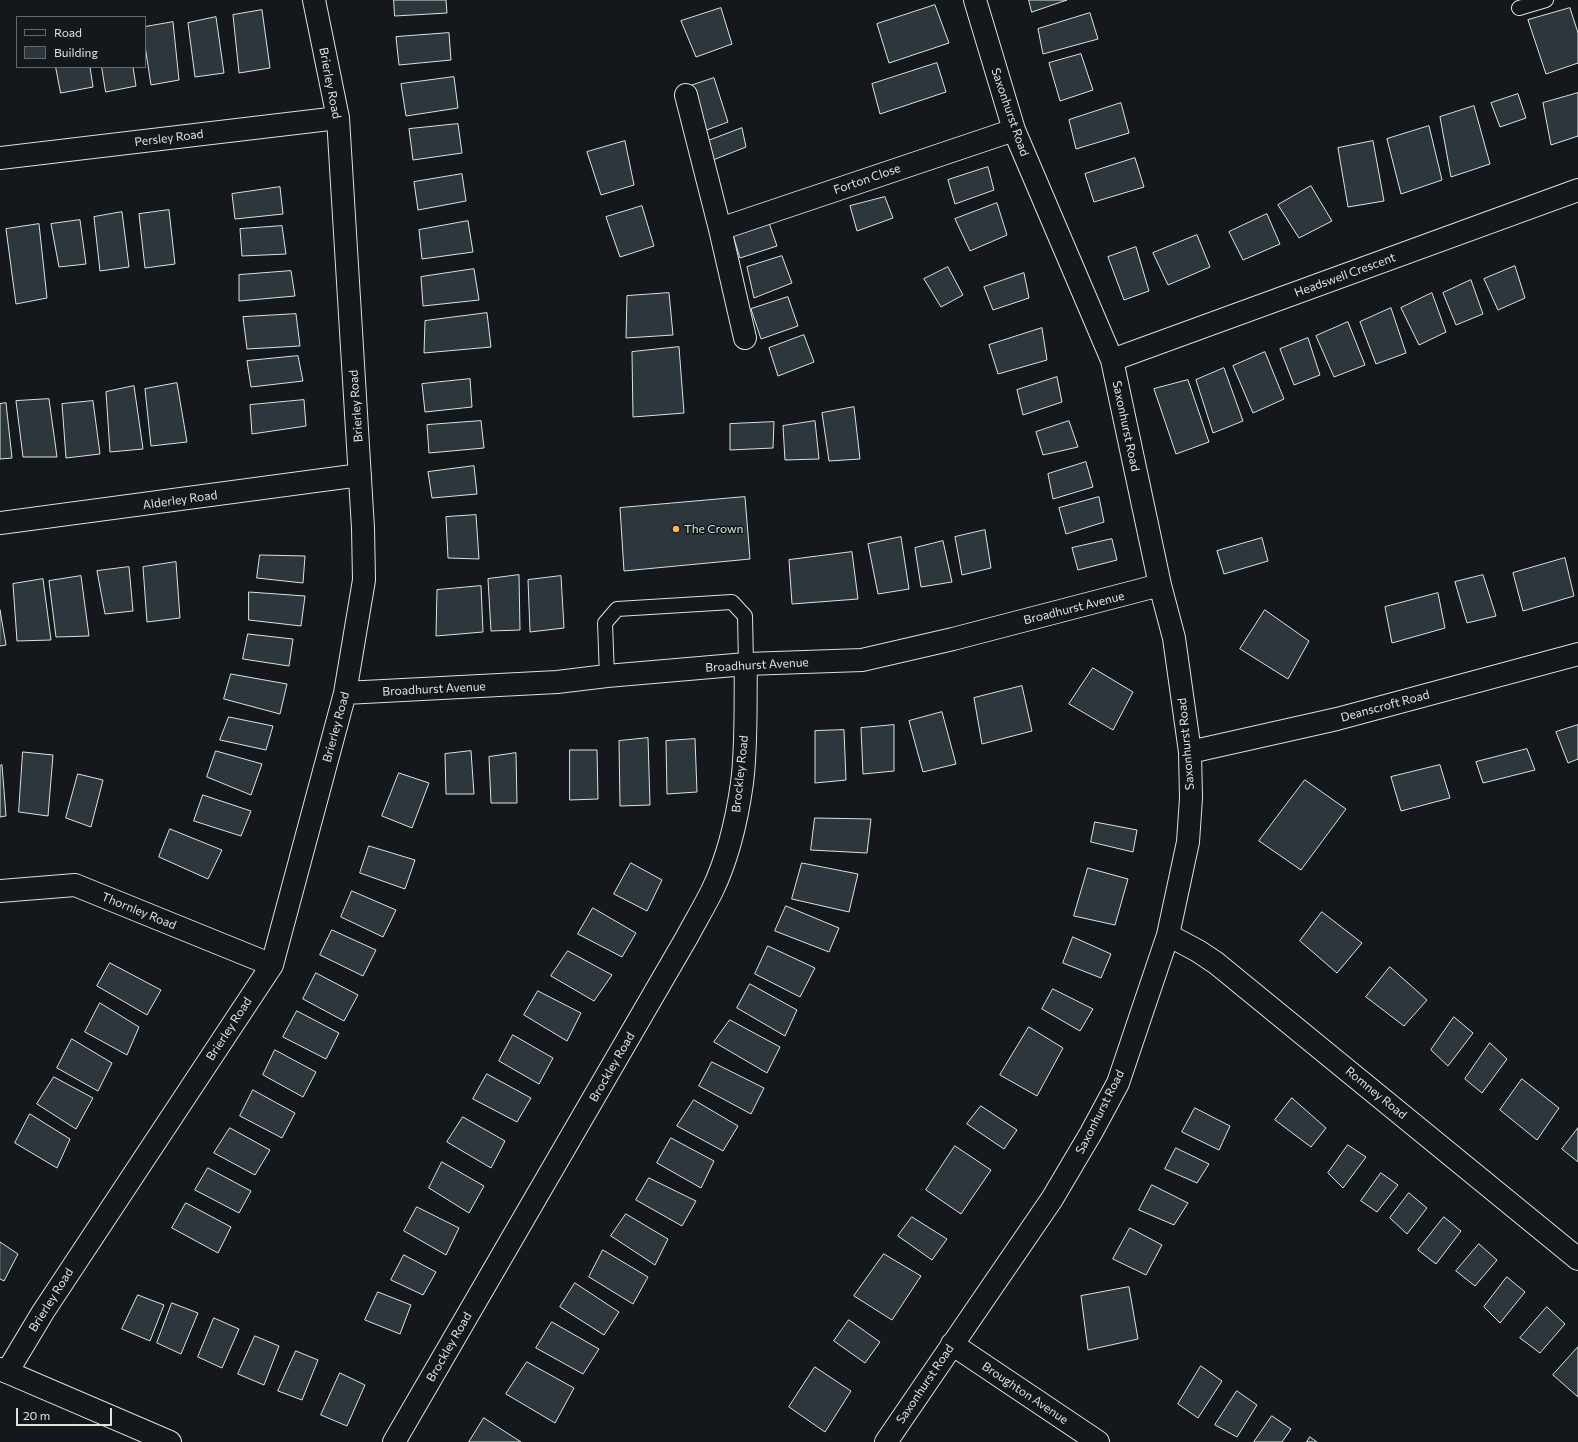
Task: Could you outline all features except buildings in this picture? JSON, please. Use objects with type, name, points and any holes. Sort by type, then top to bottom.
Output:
[{"type":"street","name":"Brierley Road","points":[[4,1371],[272,965],[345,693],[364,580],[360,475],[338,118],[314,0]]},
{"type":"street","name":"Saxonhurst Road","points":[[886,1442],[1052,1199],[1091,1133],[1114,1090],[1168,935],[1188,842],[1192,798],[1190,752],[1174,638],[1160,585],[1112,360],[1014,130],[975,0]]},
{"type":"street","points":[[686,95],[720,229],[745,338]]},
{"type":"street","name":"Persley Road","points":[[0,158],[338,118]]},
{"type":"street","name":"Forton Close","points":[[720,229],[1014,130]]},
{"type":"street","name":"Headswell Crescent","points":[[1112,360],[1578,190]]},
{"type":"street","name":"Alderley Road","points":[[0,523],[360,475]]},
{"type":"street","name":"Broadhurst Avenue","points":[[345,693],[557,682],[607,676],[746,664],[862,660],[954,639],[1160,585]]},
{"type":"street","name":"Deanscroft Road","points":[[1190,752],[1336,718],[1578,654]]},
{"type":"street","name":"Brockley Road","points":[[394,1442],[687,937],[712,890],[725,856],[735,821],[742,783],[745,746],[746,664]]},
{"type":"street","name":"Thornley Road","points":[[0,891],[75,885],[272,965]]},
{"type":"street","name":"Romney Road","points":[[1168,935],[1198,951],[1216,963],[1578,1259]]},
{"type":"street","name":"Broughton Avenue","points":[[952,1344],[1098,1442]]},
{"type":"street","points":[[4,1371],[170,1442]]},
{"type":"lane","points":[[1519,8],[1546,0]]},
{"type":"lane","points":[[607,676],[605,623],[617,609],[732,602],[745,616],[746,664]]},
{"type":"place","name":"The Crown","points":[[676,529]]}]
